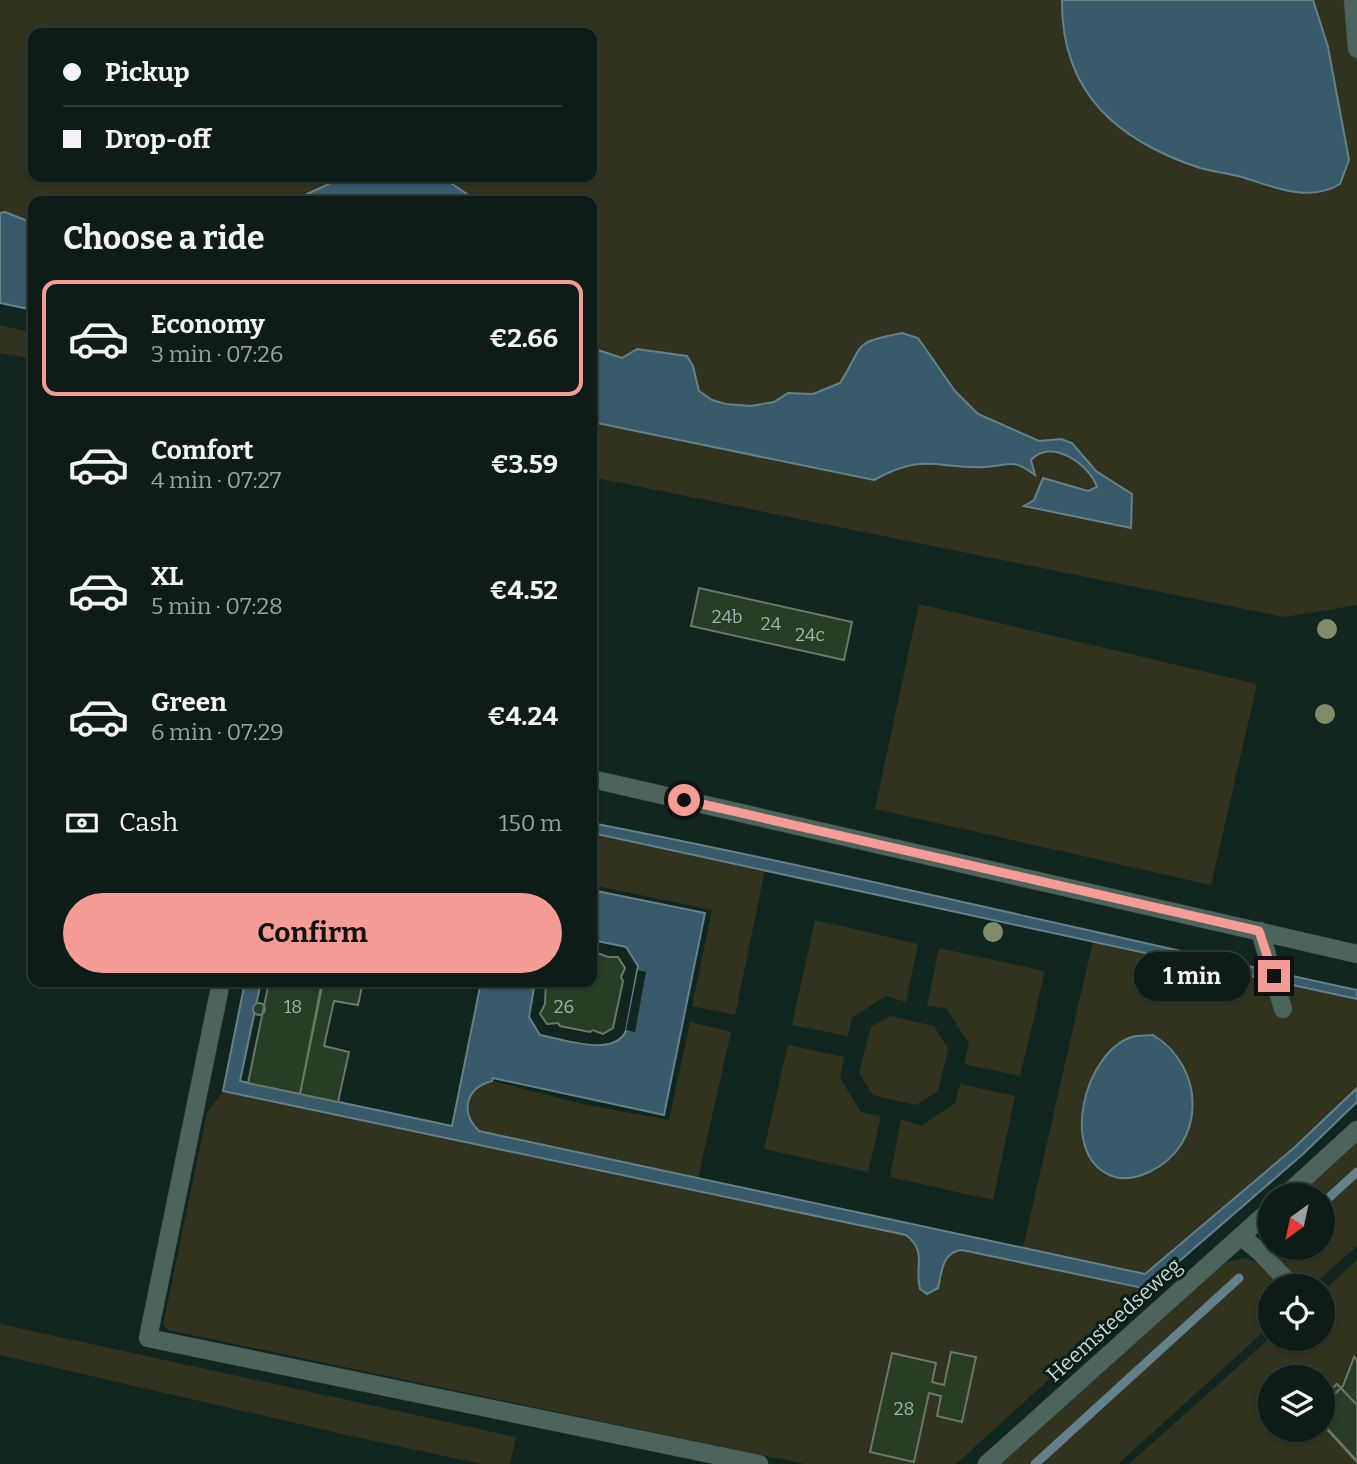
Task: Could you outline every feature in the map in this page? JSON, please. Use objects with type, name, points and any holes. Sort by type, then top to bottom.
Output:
[{"type":"street","points":[[1353,0],[1357,49]]},
{"type":"street","points":[[597,780],[1357,954]]},
{"type":"street","points":[[1259,931],[1283,1009]]},
{"type":"street","points":[[220,987],[148,1338],[759,1464]]},
{"type":"street","points":[[1299,1183],[1357,1130]]},
{"type":"street","name":"Heemsteedseweg","points":[[987,1464],[1258,1221]]},
{"type":"street","points":[[1241,1236],[1260,1251],[1281,1274]]},
{"type":"green space","points":[[0,0],[1357,0],[1357,605],[1284,617],[597,478],[597,423],[875,479],[597,418],[597,196],[28,196],[28,307],[0,301]]},
{"type":"green space","points":[[0,325],[28,332],[28,358],[0,353]]},
{"type":"green space","points":[[919,604],[1257,684],[1211,885],[875,809]]},
{"type":"green space","points":[[597,834],[765,870],[735,1015],[692,1006],[712,910],[597,886]]},
{"type":"green space","points":[[815,920],[918,944],[906,1002],[886,996],[852,1018],[848,1036],[792,1025]]},
{"type":"green space","points":[[1093,941],[1357,999],[1357,1088],[1295,1147],[1145,1274],[1023,1248]]},
{"type":"green space","points":[[939,948],[1045,971],[1020,1076],[964,1064],[969,1044],[946,1008],[927,1006]]},
{"type":"green space","points":[[890,1016],[934,1026],[948,1049],[938,1091],[916,1105],[873,1095],[859,1073],[871,1027]]},
{"type":"green space","points":[[690,1022],[731,1032],[698,1178],[479,1131],[469,1116],[468,1101],[471,1095],[483,1084],[492,1081],[583,1104],[669,1120]]},
{"type":"green space","points":[[788,1045],[844,1057],[840,1078],[861,1112],[881,1116],[868,1172],[764,1149]]},
{"type":"green space","points":[[960,1084],[1015,1096],[993,1200],[890,1177],[901,1119],[921,1126],[955,1103]]},
{"type":"green space","points":[[223,1091],[906,1235],[918,1251],[918,1283],[938,1288],[947,1258],[950,1254],[962,1250],[1142,1289],[1152,1286],[956,1464],[805,1464],[168,1330],[163,1325],[207,1113]]},
{"type":"green space","points":[[1357,1143],[1357,1246],[1326,1274],[1289,1274],[1277,1260],[1335,1260],[1335,1183],[1313,1183]]},
{"type":"green space","points":[[1245,1258],[1257,1262],[1268,1274],[1258,1274],[1258,1337],[1118,1464],[996,1464],[1225,1262]]},
{"type":"green space","points":[[1357,1260],[1357,1464],[1129,1464],[1258,1349],[1258,1351],[1335,1351],[1335,1280]]},
{"type":"green space","points":[[0,1324],[516,1437],[510,1464],[482,1464],[360,1438],[0,1355]]},
{"type":"water","points":[[1062,0],[1313,0],[1328,47],[1349,160],[1340,184],[1328,190],[1304,193],[1279,189],[1200,168],[1170,157],[1120,128],[1100,109],[1084,87],[1072,62],[1064,33]]},
{"type":"water","points":[[333,182],[449,182],[470,196],[303,196]]},
{"type":"water","points":[[5,212],[28,221],[28,309],[0,303],[0,213]]},
{"type":"water","points":[[902,333],[918,338],[955,391],[978,414],[1039,441],[1061,439],[1072,443],[1096,471],[1132,494],[1131,528],[1024,506],[1034,500],[1043,478],[1088,491],[1097,487],[1087,470],[1078,463],[1069,457],[1049,451],[1031,460],[1035,475],[1015,464],[968,467],[918,464],[891,471],[874,480],[597,423],[597,350],[622,358],[637,349],[687,356],[693,366],[699,391],[712,400],[751,406],[774,402],[788,393],[813,394],[840,383],[862,346],[874,339]]},
{"type":"water","points":[[597,824],[879,883],[1357,990],[1357,999],[597,834]]},
{"type":"water","points":[[597,891],[705,913],[664,1115],[493,1078],[476,1089],[468,1102],[469,1117],[479,1131],[1145,1274],[1295,1147],[1357,1088],[1357,1102],[1269,1183],[1258,1183],[1258,1193],[1147,1289],[962,1250],[950,1254],[942,1269],[938,1288],[927,1294],[920,1289],[917,1248],[906,1235],[223,1091],[244,987],[260,987],[240,1081],[452,1126],[480,987],[534,987],[529,1017],[540,1035],[587,1045],[610,1044],[620,1039],[626,1031],[638,966],[626,947],[597,941]]},
{"type":"water","points":[[1153,1035],[1170,1049],[1183,1066],[1193,1105],[1190,1125],[1182,1144],[1168,1160],[1140,1175],[1126,1178],[1112,1176],[1095,1165],[1086,1148],[1082,1127],[1090,1082],[1101,1062],[1115,1046],[1132,1037]]},
{"type":"pier","points":[[638,970],[646,972],[635,1032],[626,1030]]},
{"type":"building","points":[[699,588],[852,622],[844,660],[691,626]]},
{"type":"building","points":[[597,953],[618,957],[625,968],[621,977],[623,981],[613,1028],[603,1034],[593,1030],[590,1032],[560,1026],[558,1023],[547,1024],[540,1014],[545,1004],[546,987],[597,987]]},
{"type":"building","points":[[268,987],[321,987],[300,1094],[248,1083]]},
{"type":"building","points":[[322,987],[362,987],[358,1005],[334,1001],[324,1046],[349,1052],[338,1102],[300,1094]]},
{"type":"building","points":[[259,1003],[265,1009],[259,1015],[253,1009]]},
{"type":"building","points":[[951,1352],[976,1357],[962,1422],[937,1416],[941,1396],[929,1393],[914,1462],[870,1452],[892,1353],[936,1363],[932,1382],[944,1385]]},
{"type":"building","points":[[1354,1357],[1357,1360],[1357,1461],[1335,1437],[1335,1394],[1343,1386]]},
{"type":"building","points":[[1337,1384],[1357,1405],[1357,1462],[1335,1438]]},
{"type":"waterway","points":[[1335,1192],[1357,1172]]},
{"type":"waterway","points":[[1035,1464],[1239,1278]]},
{"type":"route","points":[[684,800],[1259,931],[1274,976]]}]
